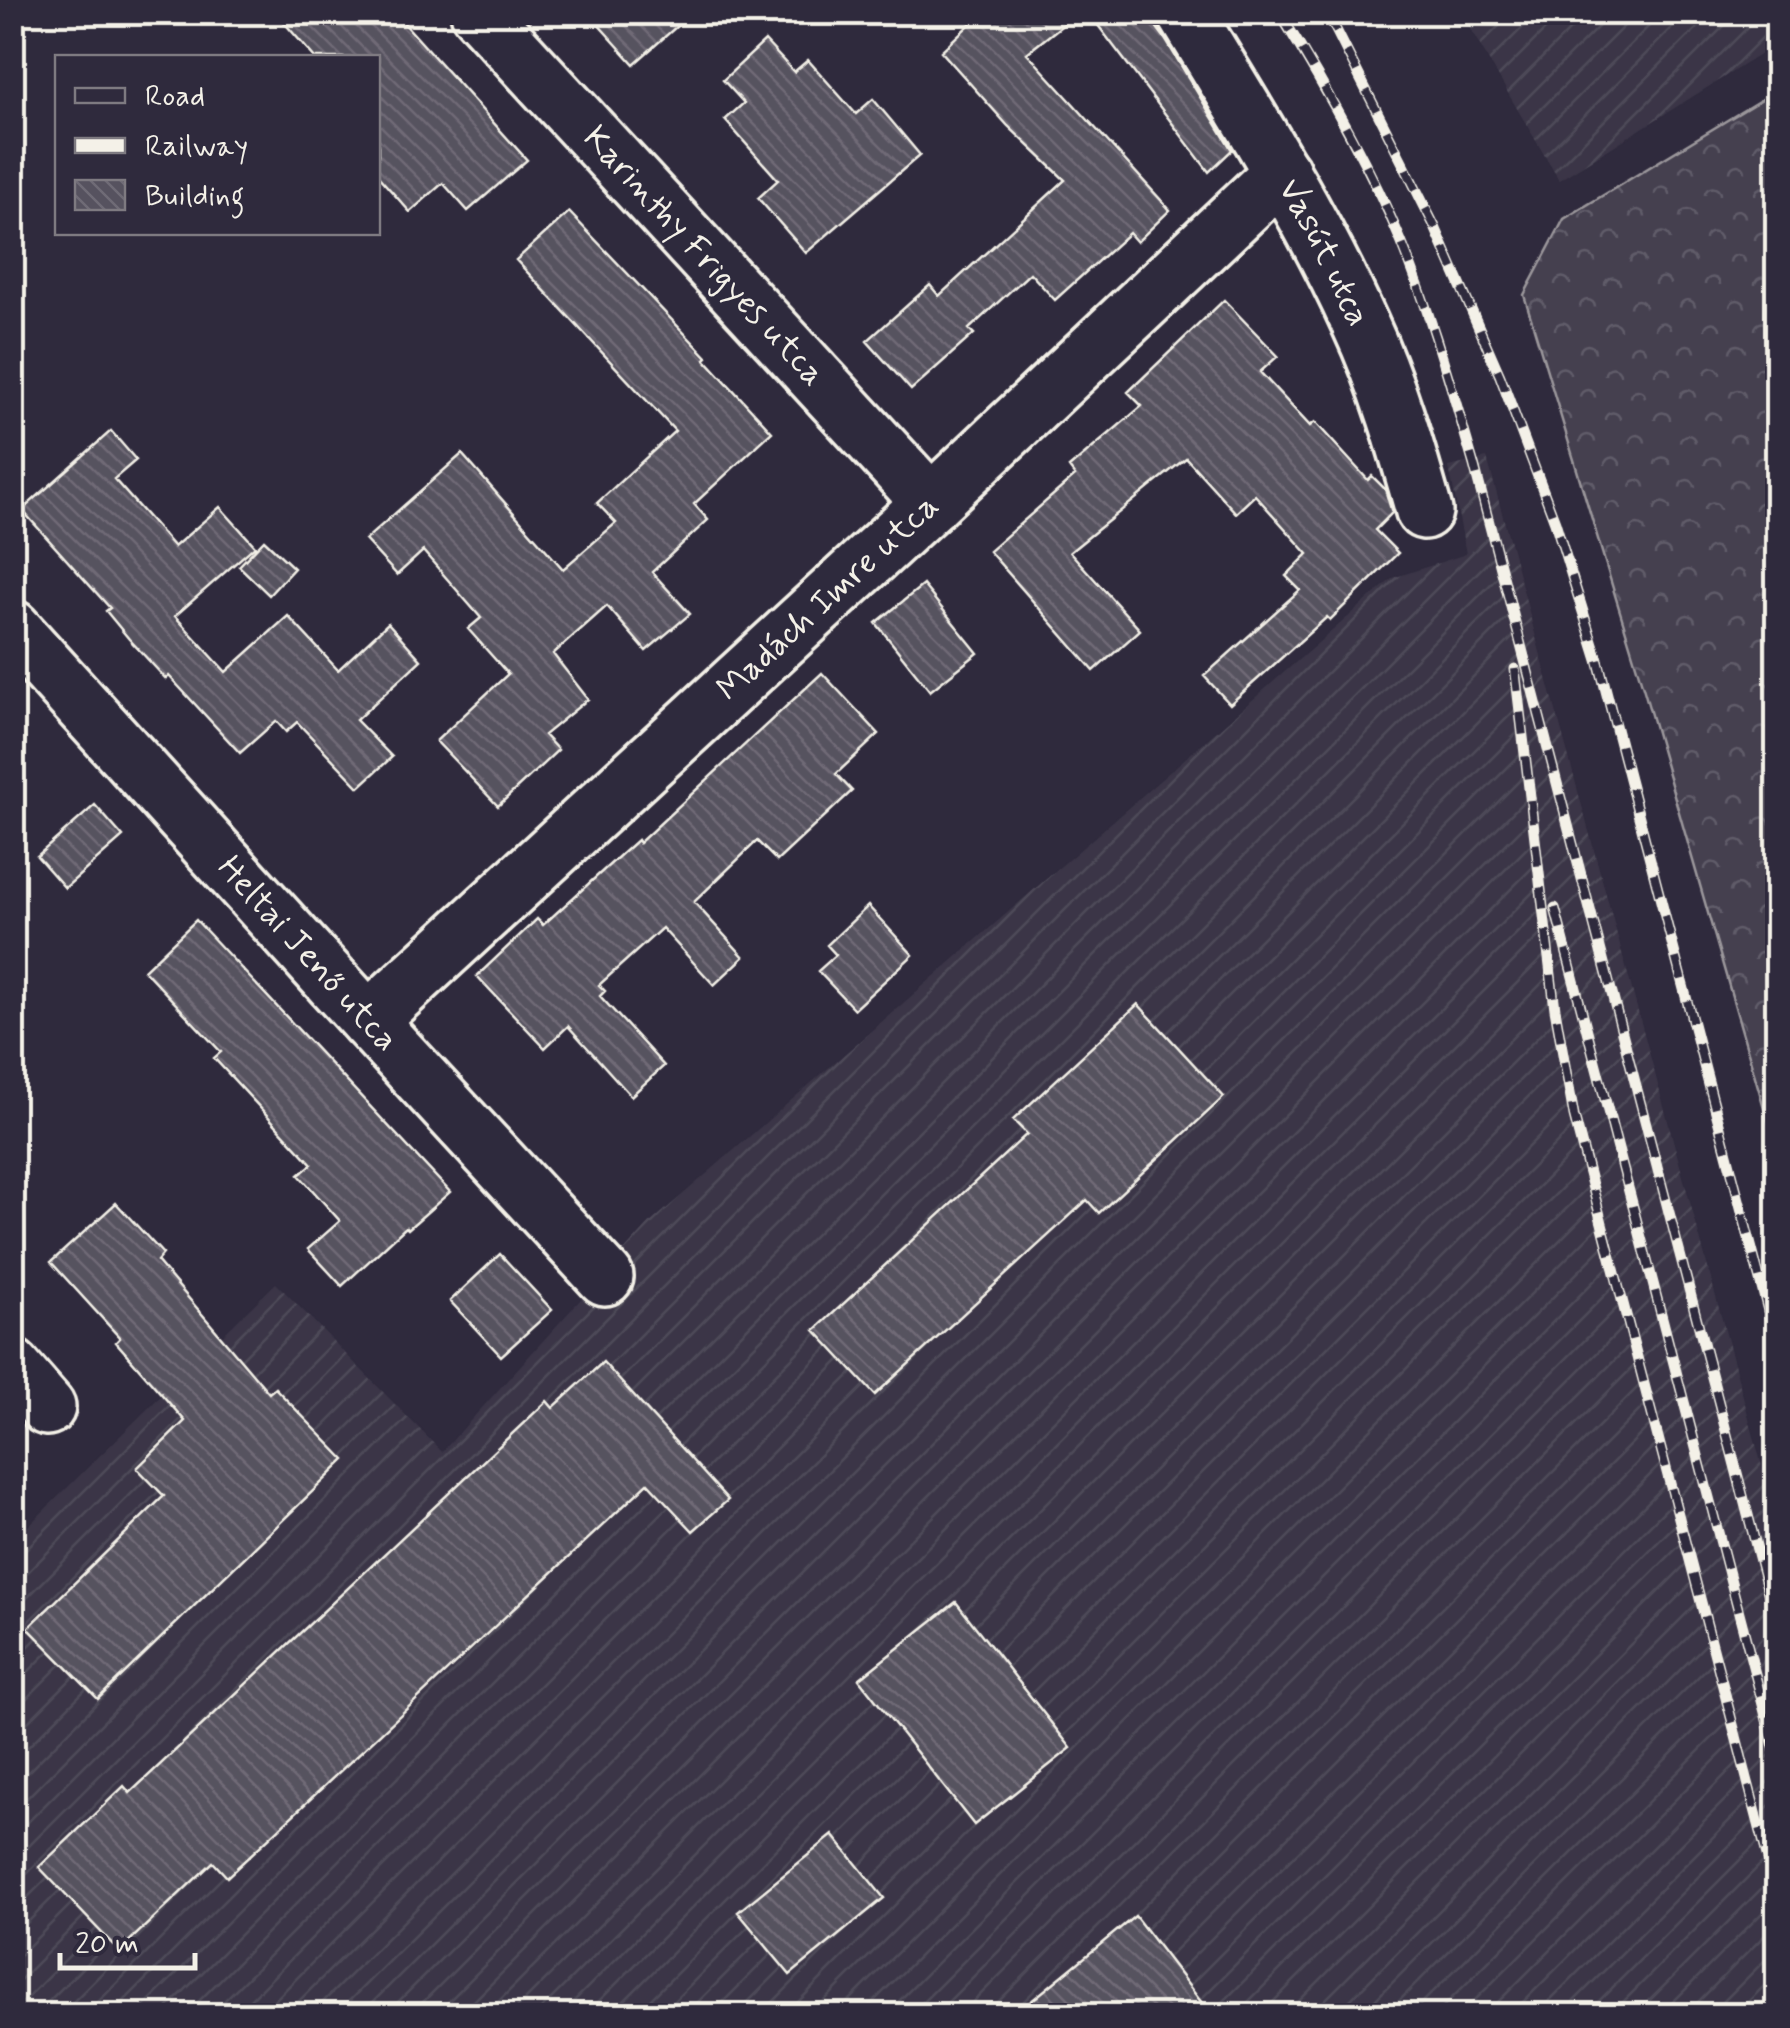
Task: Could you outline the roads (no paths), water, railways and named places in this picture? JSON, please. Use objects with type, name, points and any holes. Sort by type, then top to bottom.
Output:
[{"type":"street","name":"Karinthy Frigyes utca","points":[[479,12],[931,503]]},
{"type":"street","name":"Vasút utca","points":[[1184,12],[1282,172],[1360,323],[1392,402],[1424,511]]},
{"type":"street","name":"Madách Imre utca","points":[[368,1021],[931,503],[1282,172]]},
{"type":"street","name":"Heltai Jenő utca","points":[[12,628],[605,1277]]},
{"type":"railway","points":[[1279,12],[1374,182],[1412,269],[1440,352],[1474,465],[1778,1630]]},
{"type":"railway","points":[[1327,12],[1435,227],[1500,376],[1555,522],[1598,660],[1778,1349]]},
{"type":"railway","points":[[1515,669],[1555,1009],[1574,1116],[1778,1897]]},
{"type":"railway","points":[[1555,908],[1778,1762]]}]
